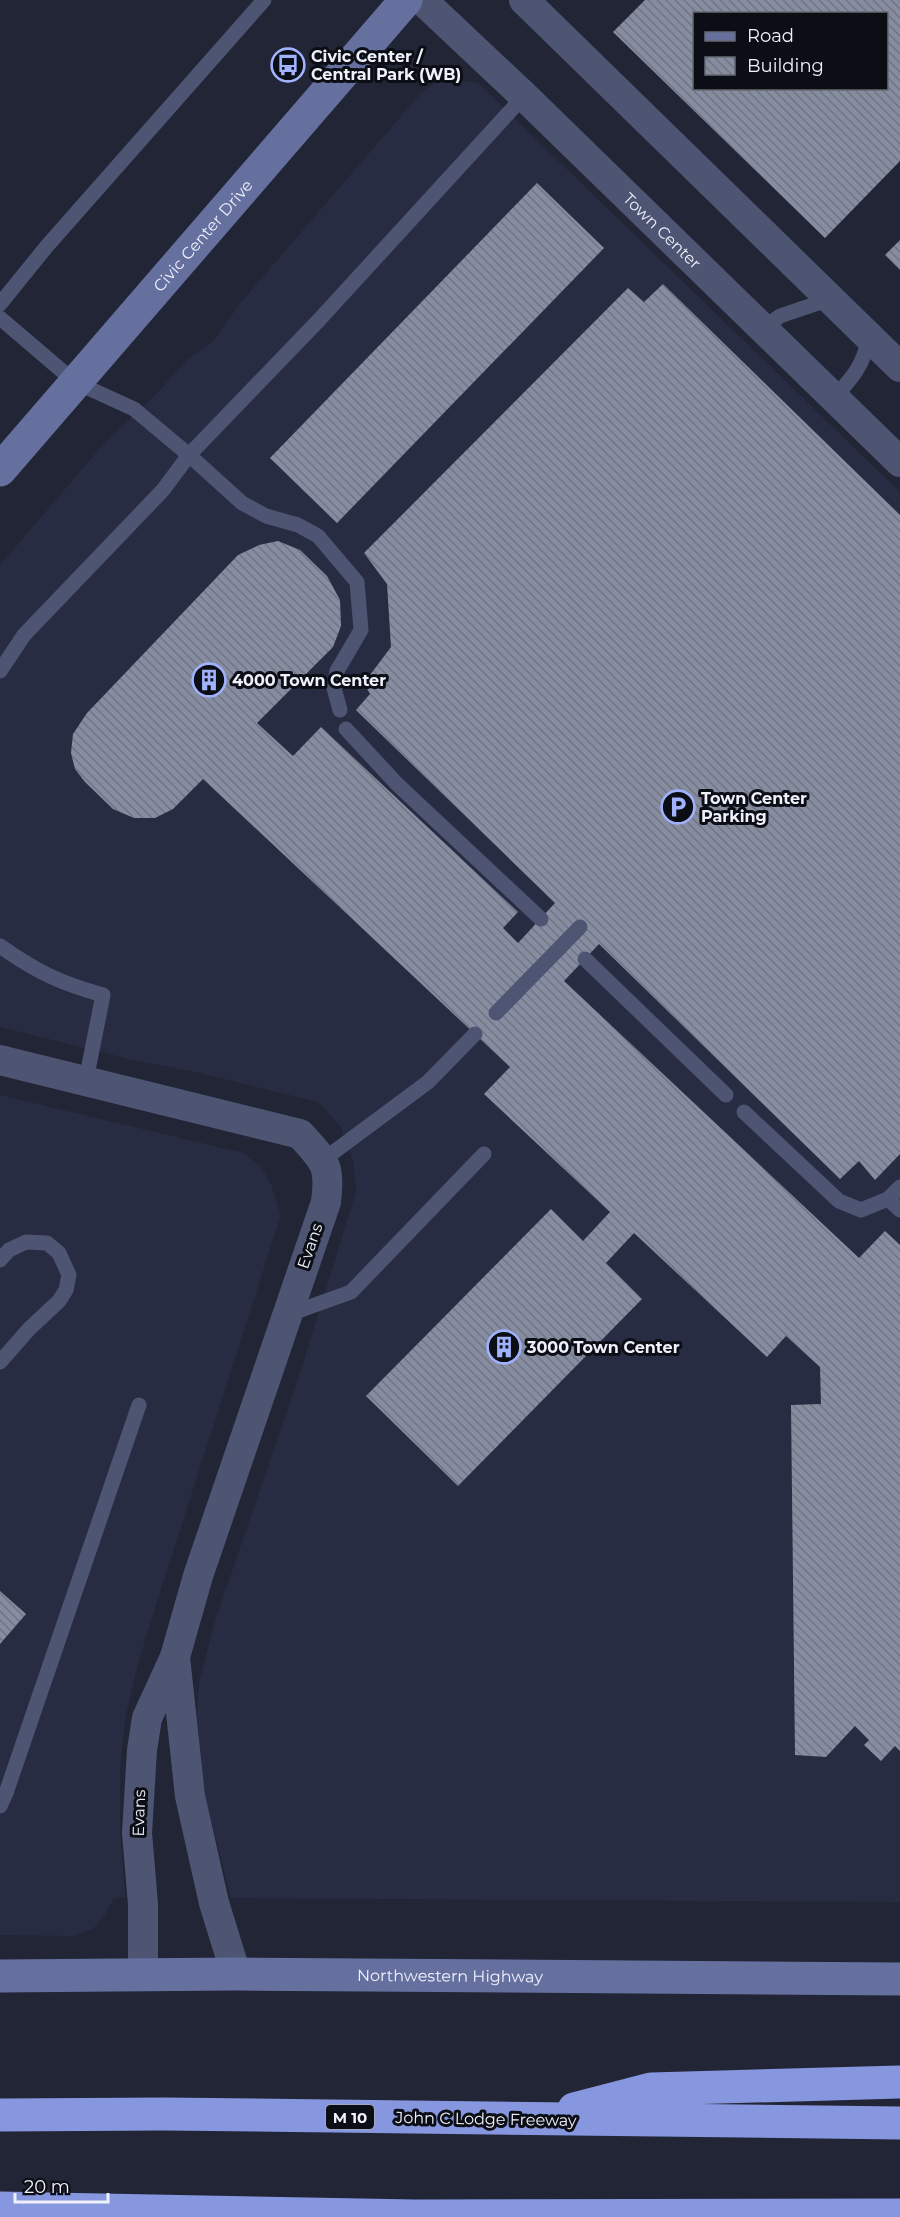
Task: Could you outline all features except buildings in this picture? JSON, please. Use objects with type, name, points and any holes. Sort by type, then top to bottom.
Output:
[{"type":"highway","points":[[534,2120],[651,2089],[900,2082]]},
{"type":"highway","name":"John C Lodge Freeway","points":[[0,2115],[165,2114],[900,2123]]},
{"type":"highway","points":[[0,2208],[422,2216],[900,2215]]},
{"type":"main road","name":"Civic Center Drive","points":[[0,470],[406,0]]},
{"type":"main road","name":"Northwestern Highway","points":[[0,1976],[236,1974],[900,1979]]},
{"type":"street","name":"Town Center","points":[[422,0],[524,96],[900,462]]},
{"type":"street","points":[[524,0],[900,367]]},
{"type":"street","points":[[0,1060],[300,1134],[323,1160]]},
{"type":"street","name":"Evans","points":[[143,1975],[143,1904],[137,1833],[142,1750],[147,1718],[175,1657],[198,1576],[326,1202],[329,1181],[323,1160]]},
{"type":"street","name":"Evans","points":[[175,1657],[190,1796],[214,1903],[236,1974]]},
{"type":"lane","points":[[0,304],[47,246],[264,0]]},
{"type":"lane","points":[[0,671],[24,635],[163,490],[189,454],[319,320],[524,96]]},
{"type":"lane","points":[[763,329],[780,316],[830,299]]},
{"type":"lane","points":[[0,318],[75,382],[134,409],[189,454],[242,503],[266,516],[298,525],[318,536],[357,582],[361,630],[337,671],[334,688],[340,710]]},
{"type":"lane","points":[[834,398],[854,376],[864,360],[869,338]]},
{"type":"lane","points":[[346,729],[397,784],[541,919]]},
{"type":"lane","points":[[496,1013],[580,927]]},
{"type":"lane","points":[[0,946],[29,966],[64,984],[104,995],[86,1080]]},
{"type":"lane","points":[[585,959],[726,1095]]},
{"type":"lane","points":[[323,1160],[428,1082],[475,1034]]},
{"type":"lane","points":[[744,1112],[838,1201],[861,1210],[888,1199],[900,1186]]},
{"type":"lane","points":[[287,1316],[351,1292],[484,1154]]},
{"type":"lane","points":[[888,1199],[900,1210]]},
{"type":"lane","points":[[0,1260],[9,1250],[26,1242],[47,1243],[59,1253],[69,1275],[66,1290],[59,1301],[29,1329],[0,1362]]},
{"type":"lane","points":[[0,1806],[139,1405]]},
{"type":"shaded area","points":[[449,79],[478,83],[900,492],[900,1902],[231,1898],[204,1792],[197,1715],[199,1682],[216,1618],[299,1376],[356,1192],[353,1160],[341,1127],[318,1102],[0,1027],[0,565],[101,447],[158,392],[187,360],[214,340],[241,302],[420,94],[436,82]]},
{"type":"shaded area","points":[[0,1095],[244,1153],[262,1168],[271,1184],[281,1215],[156,1605],[138,1664],[125,1719],[120,1772],[120,1831],[125,1897],[114,1898],[105,1915],[93,1929],[74,1936],[0,1935]]},
{"type":"place","name":"Civic Center / Central Park (WB)","points":[[288,65]]},
{"type":"place","name":"4000 Town Center","points":[[209,680]]},
{"type":"place","name":"Town Center Parking","points":[[678,807]]},
{"type":"place","name":"3000 Town Center","points":[[504,1347]]}]
